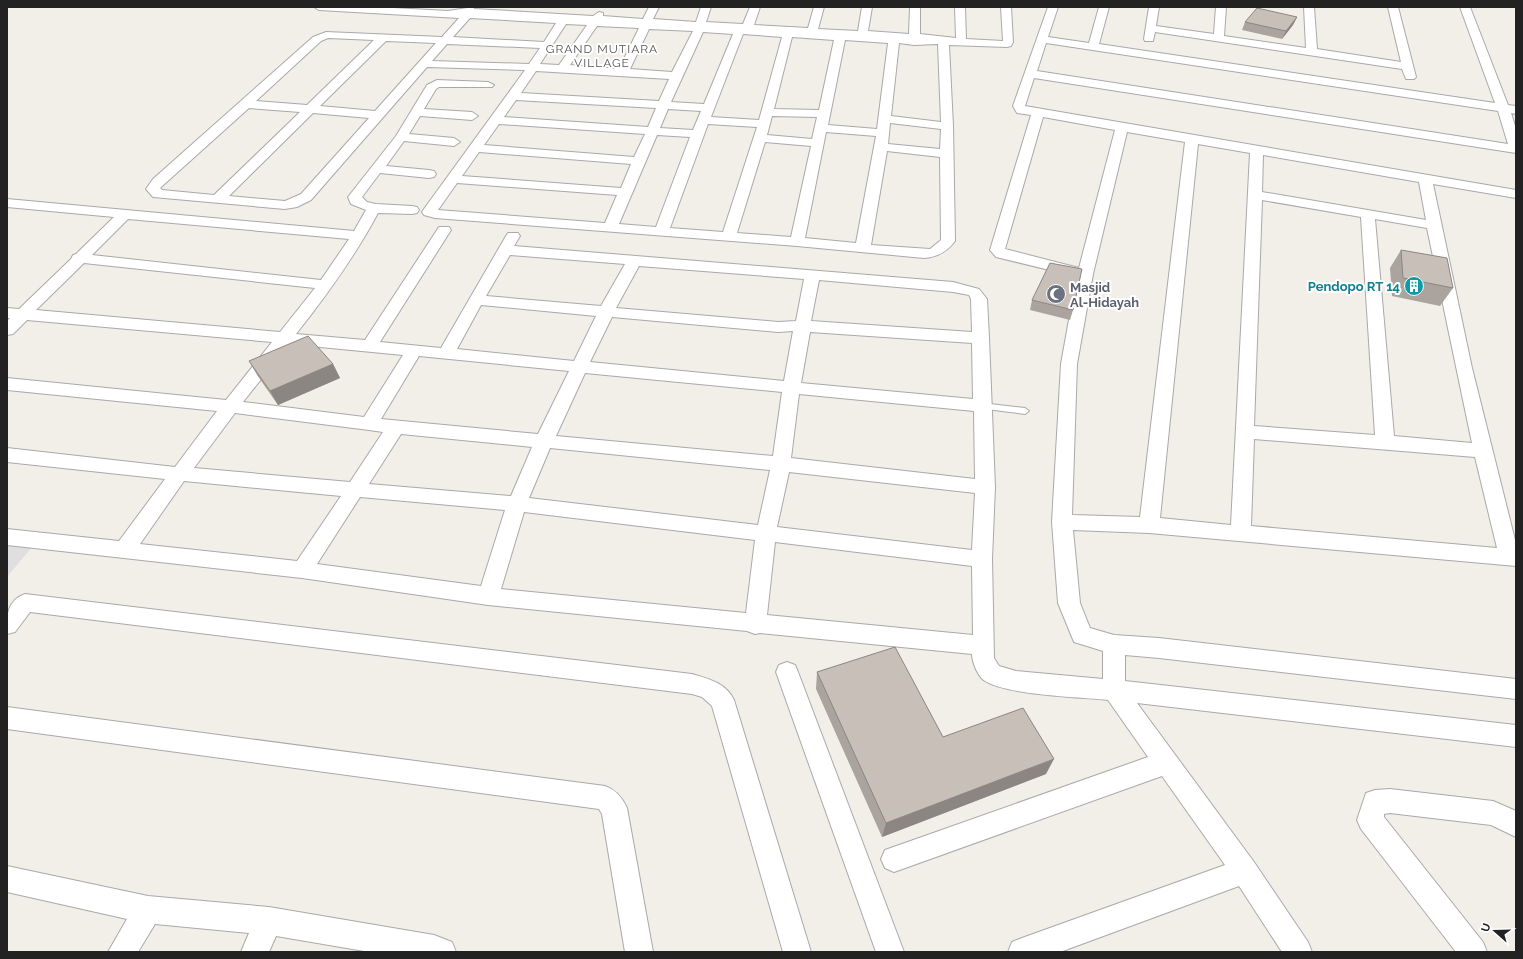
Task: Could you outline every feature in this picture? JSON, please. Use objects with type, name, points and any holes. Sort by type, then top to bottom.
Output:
[{"type":"street","points":[[319,7],[435,10],[448,14],[468,12],[788,33],[812,33],[840,37],[862,36],[894,40],[1007,44],[1006,7]]},
{"type":"street","points":[[562,68],[605,7]]},
{"type":"street","points":[[623,72],[654,7]]},
{"type":"street","points":[[610,228],[638,161],[699,27],[706,7]]},
{"type":"street","points":[[661,232],[706,114],[755,7]]},
{"type":"street","points":[[812,33],[819,7]]},
{"type":"street","points":[[862,36],[867,7]]},
{"type":"street","points":[[914,40],[915,7]]},
{"type":"street","points":[[960,7],[961,42]]},
{"type":"street","points":[[1053,7],[1019,106],[1021,110],[1516,194]]},
{"type":"street","points":[[1093,47],[1104,7]]},
{"type":"street","points":[[1147,55],[1154,7]]},
{"type":"street","points":[[1219,38],[1221,7]]},
{"type":"street","points":[[1309,7],[1312,52]]},
{"type":"street","points":[[1393,7],[1413,94]]},
{"type":"street","points":[[1031,74],[1516,149],[1503,108],[1465,7]]},
{"type":"street","points":[[468,12],[563,21],[596,21]]},
{"type":"street","points":[[468,12],[445,41],[426,64],[312,192],[298,201],[285,205],[220,198],[158,194],[153,190],[158,182],[321,36],[326,34],[382,39],[445,41],[547,45]]},
{"type":"street","points":[[563,21],[513,96],[430,212],[435,214],[863,247],[924,254],[934,253],[948,240],[946,154],[947,126],[941,41]]},
{"type":"street","points":[[1150,28],[1407,66]]},
{"type":"street","points":[[744,30],[914,40]]},
{"type":"street","points":[[729,237],[766,118],[788,33]]},
{"type":"street","points":[[797,242],[840,37]]},
{"type":"street","points":[[220,198],[382,39]]},
{"type":"street","points":[[1043,39],[1516,110]]},
{"type":"street","points":[[863,247],[881,147],[894,40]]},
{"type":"street","points":[[426,64],[562,68],[676,76]]},
{"type":"street","points":[[412,210],[361,206],[356,201],[355,197],[378,169],[401,137],[433,85],[488,85]]},
{"type":"street","points":[[513,96],[664,104],[706,114],[766,118],[823,114]]},
{"type":"street","points":[[246,104],[380,115]]},
{"type":"street","points":[[416,112],[472,116]]},
{"type":"street","points":[[1038,114],[997,250],[1001,254],[1085,274]]},
{"type":"street","points":[[884,119],[947,126]]},
{"type":"street","points":[[496,120],[698,134]]},
{"type":"street","points":[[821,128],[883,133]]},
{"type":"street","points":[[1122,128],[1085,274],[1070,364],[1062,522],[1069,603],[1082,635],[1114,645],[1159,648],[1516,689]]},
{"type":"street","points":[[401,137],[454,142]]},
{"type":"street","points":[[760,138],[818,143]]},
{"type":"street","points":[[1149,525],[1192,140]]},
{"type":"street","points":[[881,147],[946,154]]},
{"type":"street","points":[[476,148],[638,161]]},
{"type":"street","points":[[1241,532],[1257,150]]},
{"type":"street","points":[[378,169],[430,174]]},
{"type":"street","points":[[1062,522],[1149,525],[1241,532],[1512,558],[1483,451],[1433,226],[1425,178]]},
{"type":"street","points":[[453,179],[625,192]]},
{"type":"street","points":[[1256,195],[1433,226]]},
{"type":"street","points":[[7,203],[359,236]]},
{"type":"street","points":[[123,551],[230,406],[326,285],[359,236],[374,208]]},
{"type":"street","points":[[7,330],[78,258],[124,215]]},
{"type":"street","points":[[1368,215],[1385,442]]},
{"type":"street","points":[[369,347],[444,230]]},
{"type":"street","points":[[445,354],[513,236]]},
{"type":"street","points":[[505,250],[953,288],[974,292],[979,299],[981,338],[981,406],[985,487],[982,560],[983,660],[992,674],[1016,681],[1114,690],[1516,736]]},
{"type":"street","points":[[78,258],[326,285]]},
{"type":"street","points":[[488,596],[517,504],[544,441],[606,312],[634,261]]},
{"type":"street","points":[[756,624],[766,534],[781,464],[791,388],[812,276]]},
{"type":"street","points":[[476,300],[778,327],[803,326],[981,338]]},
{"type":"street","points":[[7,313],[283,338],[981,406]]},
{"type":"street","points":[[369,424],[414,351]]},
{"type":"street","points":[[7,384],[230,406],[396,427],[781,464],[985,487]]},
{"type":"street","points":[[302,570],[396,427]]},
{"type":"street","points":[[1245,432],[1483,451]]},
{"type":"street","points":[[7,455],[179,474],[517,504],[982,560]]},
{"type":"street","points":[[7,537],[302,570],[488,596],[984,646]]},
{"type":"street","points":[[7,625],[25,603],[692,684],[709,690],[722,700],[797,952]]},
{"type":"street","points":[[1114,645],[1114,690],[1245,872],[1298,952]]},
{"type":"street","points":[[787,672],[890,952]]},
{"type":"street","points":[[7,718],[605,798],[614,808],[639,952]]},
{"type":"street","points":[[894,859],[1138,772],[1168,763]]},
{"type":"street","points":[[1474,952],[1370,820],[1375,802],[1390,801],[1493,813],[1516,824]]},
{"type":"street","points":[[1022,952],[1060,946],[1245,872]]},
{"type":"street","points":[[7,879],[148,910],[269,921],[436,951]]},
{"type":"street","points":[[122,952],[148,910]]},
{"type":"street","points":[[255,952],[269,921]]},
{"type":"lane","points":[[981,406],[1025,411]]},
{"type":"shaded area","points":[[7,544],[32,547],[7,577]]},
{"type":"building","points":[[1257,8],[1297,17],[1286,31],[1245,22]]},
{"type":"building","points":[[1401,250],[1447,258],[1453,288],[1403,278]]},
{"type":"building","name":"Masjid Al-Hidayah","points":[[1050,263],[1082,269],[1073,310],[1032,300]]},
{"type":"building","points":[[308,336],[333,364],[270,391],[249,361]]},
{"type":"building","points":[[895,647],[943,737],[1023,708],[1054,759],[886,823],[817,672]]},
{"type":"place","name":"Pendopo RT 14","points":[[1414,286]]},
{"type":"place","name":"Masjid Al-Hidayah","points":[[1056,294]]},
{"type":"district","name":"GRAND MUTIARA VILLAGE","points":[[602,56]]}]
